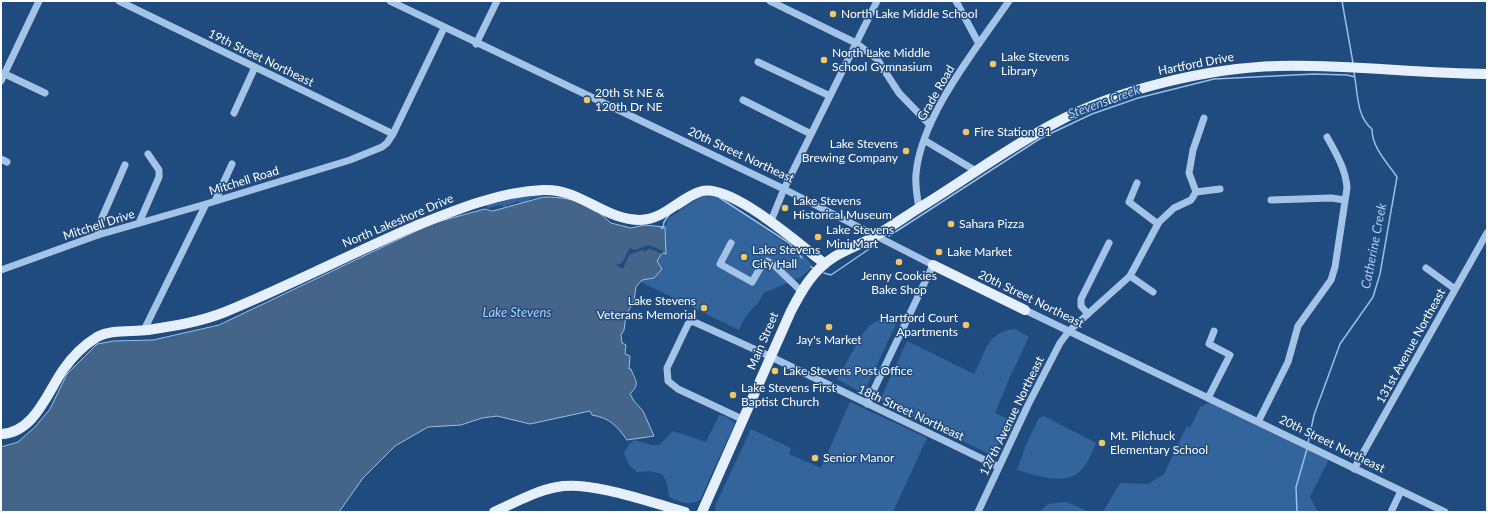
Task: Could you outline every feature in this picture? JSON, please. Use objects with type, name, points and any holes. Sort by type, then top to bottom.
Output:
[{"type":"main road","name":"Hartford Drive","points":[[878,236],[1010,149],[1075,113],[1158,84],[1241,68],[1306,66],[1454,74],[1487,74]]},
{"type":"main road","name":"North Lakeshore Drive","points":[[1,434],[11,433],[28,422],[65,367],[83,348],[100,336],[111,333],[179,325],[224,312],[436,218],[480,201],[505,195],[540,190],[556,190],[579,196],[618,216],[641,220],[661,216],[695,193],[710,190],[720,191],[771,221],[825,264]]},
{"type":"main road","name":"Main Street","points":[[702,512],[801,291],[810,278],[825,264],[878,236]]},
{"type":"main road","name":"20th Street Northeast","points":[[933,266],[1025,310]]},
{"type":"main road","points":[[494,512],[543,491],[557,487],[578,485],[685,512]]},
{"type":"street","points":[[1,81],[39,1]]},
{"type":"street","name":"19th Street Northeast","points":[[118,1],[393,134]]},
{"type":"street","name":"20th Street Northeast","points":[[390,1],[476,44],[784,189],[878,236],[933,266]]},
{"type":"street","points":[[476,44],[497,1]]},
{"type":"street","points":[[770,1],[856,42],[877,59],[899,93],[930,125]]},
{"type":"street","points":[[771,221],[784,189],[877,1]]},
{"type":"street","points":[[956,1],[979,44]]},
{"type":"street","name":"Grade Road","points":[[919,208],[916,190],[916,172],[924,140],[930,125],[946,95],[1009,1]]},
{"type":"street","name":"Mitchell Road","points":[[144,330],[206,204],[350,160],[382,147],[387,143],[393,134],[444,28]]},
{"type":"street","points":[[758,62],[830,96]]},
{"type":"street","points":[[234,113],[255,67]]},
{"type":"street","points":[[5,74],[45,93]]},
{"type":"street","points":[[743,100],[811,134]]},
{"type":"street","points":[[1204,118],[1193,150],[1189,172],[1196,192],[1220,189]]},
{"type":"street","points":[[1258,422],[1288,362],[1298,326],[1331,280],[1335,268],[1347,188],[1344,171],[1327,137]]},
{"type":"street","points":[[924,140],[976,171]]},
{"type":"street","points":[[139,223],[159,177],[159,170],[148,154]]},
{"type":"street","points":[[98,235],[101,220],[125,164]]},
{"type":"street","points":[[215,201],[232,164]]},
{"type":"street","points":[[1137,183],[1129,202],[1158,224]]},
{"type":"street","name":"127th Avenue Northeast","points":[[978,512],[1048,364],[1069,331],[1130,276],[1158,224],[1174,208],[1191,200],[1196,192]]},
{"type":"street","points":[[1270,200],[1331,198],[1345,200]]},
{"type":"street","name":"Mitchell Drive","points":[[1,270],[98,235],[206,204]]},
{"type":"street","name":"131st Avenue Northeast","points":[[1354,469],[1487,233]]},
{"type":"street","points":[[731,243],[720,264],[752,282],[762,265],[767,261],[774,265],[801,291]]},
{"type":"street","points":[[1088,314],[1081,306],[1081,299],[1109,243]]},
{"type":"street","points":[[867,404],[933,266]]},
{"type":"street","points":[[1426,268],[1455,289]]},
{"type":"street","points":[[1130,276],[1153,292]]},
{"type":"street","name":"20th Street Northeast","points":[[1025,310],[1445,512]]},
{"type":"street","name":"18th Street Northeast","points":[[744,420],[678,389],[668,381],[667,368],[688,324],[692,321],[771,357],[999,467]]},
{"type":"street","points":[[1208,398],[1230,355],[1209,344],[1214,331]]},
{"type":"street","points":[[1391,512],[1401,492]]},
{"type":"shaded area","points":[[543,191],[541,196],[529,199],[528,202],[520,203],[518,201],[509,205],[507,204],[506,207],[501,205],[488,208],[482,203]]},
{"type":"shaded area","points":[[701,196],[718,197],[804,256],[813,266],[801,277],[764,293],[757,305],[755,305],[743,321],[739,330],[641,282],[642,280],[654,278],[657,261],[662,253],[666,254],[665,227],[669,218]]},
{"type":"shaded area","points":[[882,318],[896,324],[865,390],[859,391],[837,379],[862,335],[869,326]]},
{"type":"shaded area","points":[[1015,329],[1029,337],[995,413],[1010,420],[993,456],[880,400],[907,341],[974,374],[988,344],[993,338],[1005,331]]},
{"type":"shaded area","points":[[850,402],[927,438],[893,512],[716,512],[715,506],[751,429],[791,448],[789,454],[821,468]]},
{"type":"shaded area","points":[[1210,402],[1329,459],[1310,497],[1318,512],[1103,512],[1120,483],[1148,484],[1164,474],[1187,426],[1190,428],[1200,407]]},
{"type":"shaded area","points":[[719,415],[727,417],[735,423],[700,500],[688,503],[680,502],[669,497],[667,483],[662,474],[650,471],[637,472],[629,465],[624,453],[634,440],[652,445],[659,445],[673,431],[706,442]]},
{"type":"shaded area","points":[[1044,416],[1096,443],[1084,467],[1072,477],[1056,479],[1048,478],[1017,470],[1026,445],[1039,418]]},
{"type":"shaded area","points":[[1067,502],[1089,512],[1039,512],[1048,504]]},
{"type":"water","name":"Lake Stevens","points":[[544,197],[564,198],[578,201],[590,207],[594,211],[597,211],[611,223],[631,228],[644,225],[665,227],[666,254],[662,253],[657,261],[662,269],[654,278],[642,280],[636,287],[634,300],[626,316],[624,330],[621,335],[622,343],[626,345],[625,354],[630,356],[629,369],[631,369],[636,382],[635,387],[630,394],[643,411],[654,436],[627,440],[612,423],[604,418],[592,415],[590,411],[530,424],[497,416],[482,418],[461,425],[428,427],[395,446],[363,478],[339,512],[1,512],[1,447],[18,442],[35,427],[50,409],[67,374],[97,344],[113,341],[153,340],[219,325],[433,223],[485,209],[492,211]]},
{"type":"pier","points":[[649,245],[663,251],[662,254],[649,248],[646,252],[642,250],[629,255],[623,269],[616,265],[622,263],[630,248],[635,250]]},
{"type":"waterway","name":"Catherine Creek","points":[[1342,1],[1353,63]]},
{"type":"waterway","name":"Catherine Creek","points":[[1308,443],[1314,415],[1340,344],[1373,297],[1380,274],[1397,177],[1377,149],[1374,142],[1372,129],[1367,124],[1360,111],[1354,73]]},
{"type":"waterway","name":"Stevens Creek","points":[[889,236],[1041,138],[1092,114],[1138,98],[1214,79],[1314,74],[1347,75],[1355,77]]},
{"type":"waterway","name":"Stevens Creek","points":[[720,198],[789,243],[802,258]]},
{"type":"waterway","name":"Stevens Creek","points":[[679,209],[691,201]]},
{"type":"waterway","name":"Stevens Creek","points":[[661,228],[663,228],[664,222],[669,215]]},
{"type":"waterway","name":"Stevens Creek","points":[[824,273],[831,275],[878,243]]},
{"type":"waterway","name":"Catherine Creek","points":[[1297,512],[1296,487],[1307,449]]},
{"type":"place","name":"North Lake Middle School","points":[[833,14]]},
{"type":"place","name":"North Lake Middle School Gymnasium","points":[[824,60]]},
{"type":"place","name":"Lake Stevens Library","points":[[993,64]]},
{"type":"place","name":"20th St NE & 120th Dr NE","points":[[587,100]]},
{"type":"place","name":"Fire Station 81","points":[[966,132]]},
{"type":"place","name":"Lake Stevens Brewing Company","points":[[906,151]]},
{"type":"place","name":"Lake Stevens Historical Museum","points":[[785,208]]},
{"type":"place","name":"Sahara Pizza","points":[[951,224]]},
{"type":"place","name":"Lake Stevens Mini Mart","points":[[818,237]]},
{"type":"place","name":"Lake Market","points":[[939,252]]},
{"type":"place","name":"Lake Stevens City Hall","points":[[744,257]]},
{"type":"place","name":"Jenny Cookies Bake Shop","points":[[899,262]]},
{"type":"place","name":"Lake Stevens Veterans Memorial","points":[[704,308]]},
{"type":"place","name":"Hartford Court Apartments","points":[[966,325]]},
{"type":"place","name":"Jay's Market","points":[[829,327]]},
{"type":"place","name":"Lake Stevens Post Office","points":[[775,371]]},
{"type":"place","name":"Lake Stevens First Baptist Church","points":[[733,395]]},
{"type":"place","name":"Mt. Pilchuck Elementary School","points":[[1102,443]]},
{"type":"place","name":"Senior Manor","points":[[815,458]]}]
